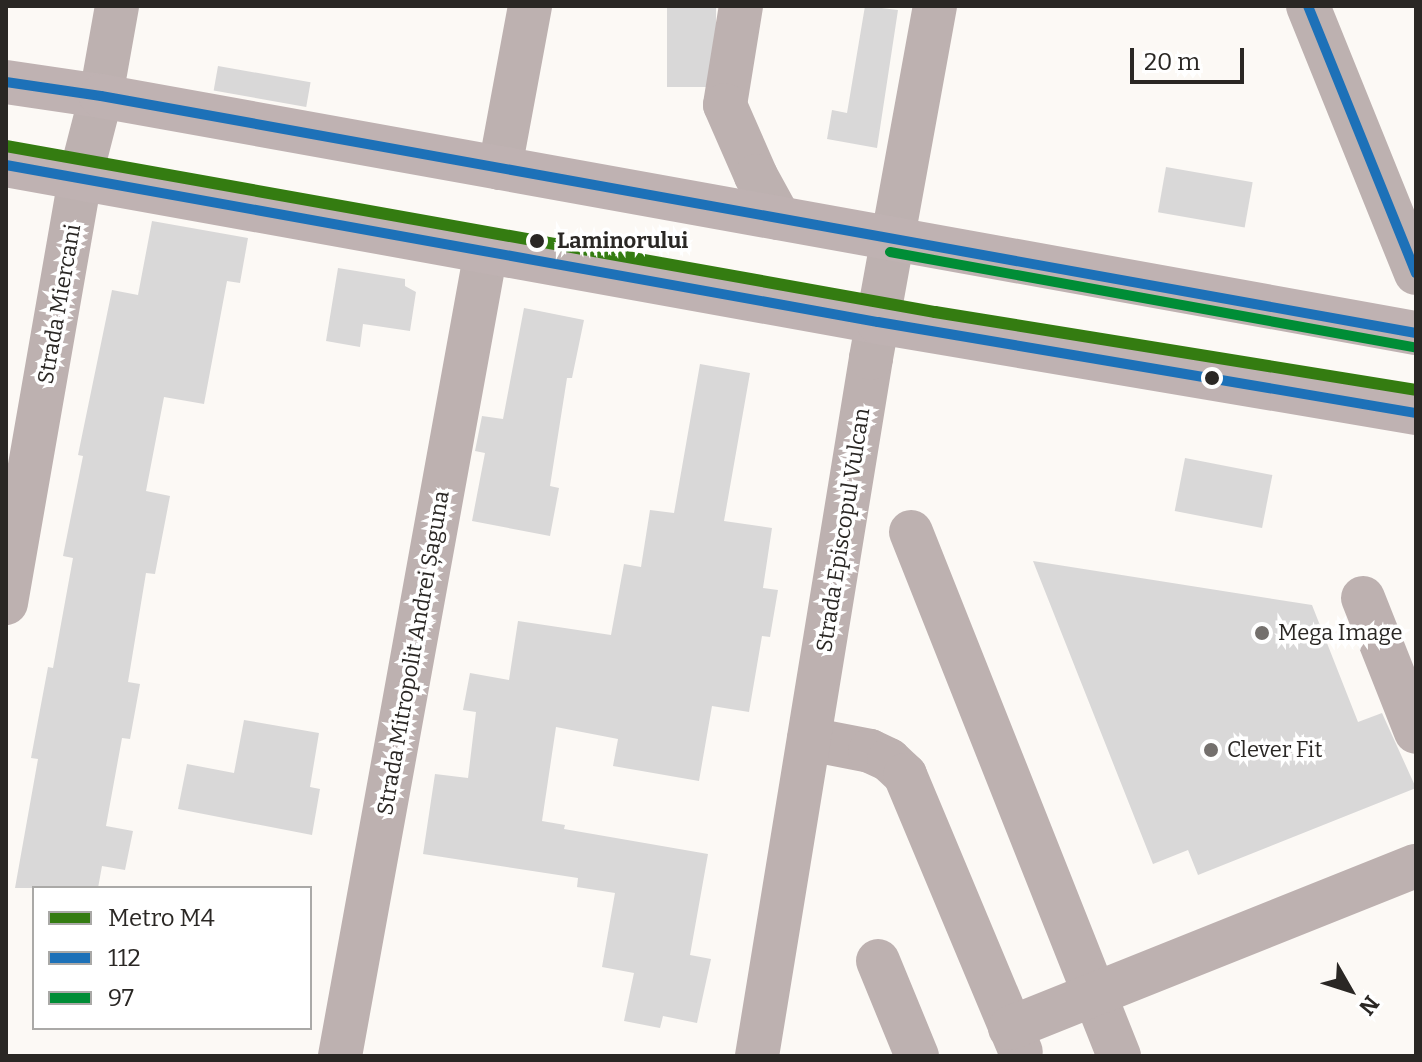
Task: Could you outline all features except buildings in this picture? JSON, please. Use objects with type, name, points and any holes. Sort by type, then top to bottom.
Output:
[{"type":"main road","points":[[6,82],[101,96],[1416,333]]},
{"type":"main road","points":[[6,165],[878,322],[1416,413]]},
{"type":"street","name":"Strada Miercani","points":[[6,603],[80,178],[101,96],[117,6]]},
{"type":"street","points":[[500,168],[530,6]]},
{"type":"street","points":[[741,6],[725,105],[756,176],[779,218]]},
{"type":"street","name":"Strada Episcopul Vulcan","points":[[757,1056],[878,322],[935,6]]},
{"type":"street","points":[[1308,6],[1416,273]]},
{"type":"street","name":"Strada Mitropolit Andrei Șaguna","points":[[340,1056],[486,251]]},
{"type":"street","points":[[911,532],[1119,1056]]},
{"type":"street","points":[[1363,598],[1416,732]]},
{"type":"street","points":[[809,739],[870,751],[889,760],[905,775],[1016,1042],[1095,995],[1416,866]]},
{"type":"street","points":[[878,961],[917,1056]]},
{"type":"metro line","name":"M4","points":[[6,146],[935,312],[1416,390]]},
{"type":"transit line","name":"112","points":[[1308,6],[1416,273]]},
{"type":"transit line","name":"112","points":[[6,82],[101,96],[1416,333]]},
{"type":"transit line","name":"112","points":[[6,165],[878,322],[1416,413]]},
{"type":"transit line","name":"97","points":[[890,252],[1413,347]]},
{"type":"place","name":"Laminorului","points":[[537,241]]},
{"type":"place","name":"Mega Image","points":[[1262,633]]},
{"type":"place","name":"Clever Fit","points":[[1211,750]]}]
